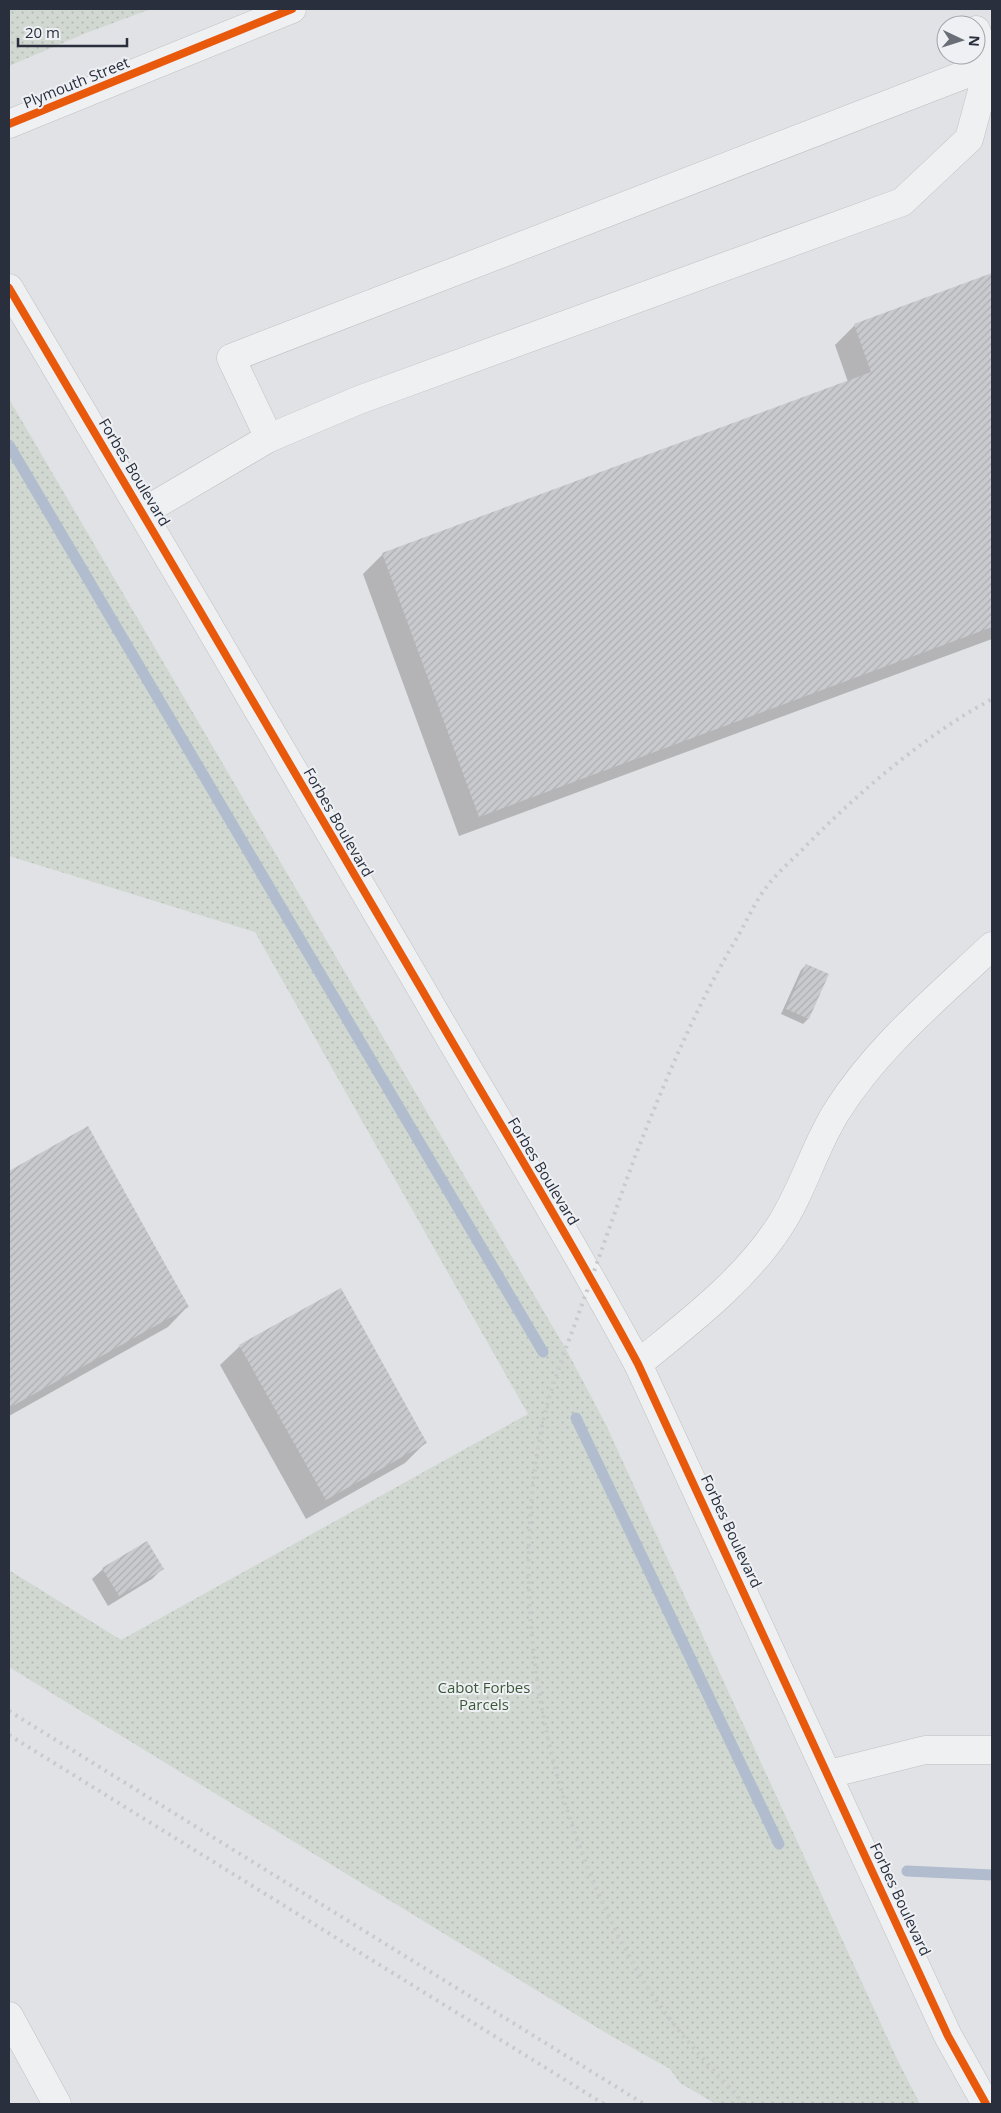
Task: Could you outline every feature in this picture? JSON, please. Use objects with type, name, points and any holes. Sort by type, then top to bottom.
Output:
[{"type":"street","name":"Plymouth Street","points":[[9,124],[292,9]]},
{"type":"street","points":[[269,438],[231,358],[991,64]]},
{"type":"street","points":[[143,512],[269,438],[368,397],[902,202],[969,139],[991,64]]},
{"type":"street","name":"Forbes Boulevard","points":[[9,288],[143,512],[592,1278],[638,1364],[829,1774],[948,2036],[986,2104]]},
{"type":"street","points":[[638,1364],[707,1307],[750,1266],[780,1226],[836,1112],[892,1040],[992,946]]},
{"type":"street","points":[[829,1774],[925,1750],[984,1748],[992,1750]]},
{"type":"street","points":[[9,2016],[56,2104]]},
{"type":"green space","points":[[9,9],[151,9],[86,33],[9,66]]},
{"type":"green space","name":"Cabot Forbes Parcels","points":[[9,399],[567,1351],[606,1425],[898,2061],[920,2104],[716,2104],[680,2083],[670,2069],[611,2036],[9,1667],[9,1570],[121,1640],[528,1414],[255,932],[9,856]]},
{"type":"building","points":[[992,273],[992,627],[479,817],[382,553],[871,372],[854,324]]},
{"type":"building","points":[[806,964],[829,974],[809,1019],[786,1009]]},
{"type":"building","points":[[88,1126],[189,1307],[9,1408],[9,1171]]},
{"type":"building","points":[[341,1288],[427,1443],[326,1500],[239,1345]]},
{"type":"building","points":[[147,1541],[164,1569],[119,1596],[102,1568]]},
{"type":"waterway","points":[[9,445],[543,1352]]},
{"type":"waterway","points":[[576,1418],[779,1844]]},
{"type":"waterway","points":[[907,1871],[992,1875]]},
{"type":"railway","points":[[745,2104],[671,2020],[634,1965],[603,1904],[577,1840],[556,1773],[541,1705],[532,1637],[529,1568],[532,1499],[541,1431],[544,1415],[559,1368],[647,1127],[694,1019],[720,967],[759,898],[780,871],[845,808],[892,767],[942,730],[992,699]]},
{"type":"railway","points":[[9,1711],[644,2104]]},
{"type":"railway","points":[[9,1735],[604,2104]]},
{"type":"cycle path","points":[[9,124],[292,9]]},
{"type":"cycle path","points":[[9,288],[559,1223],[638,1364],[948,2036],[986,2104]]}]
